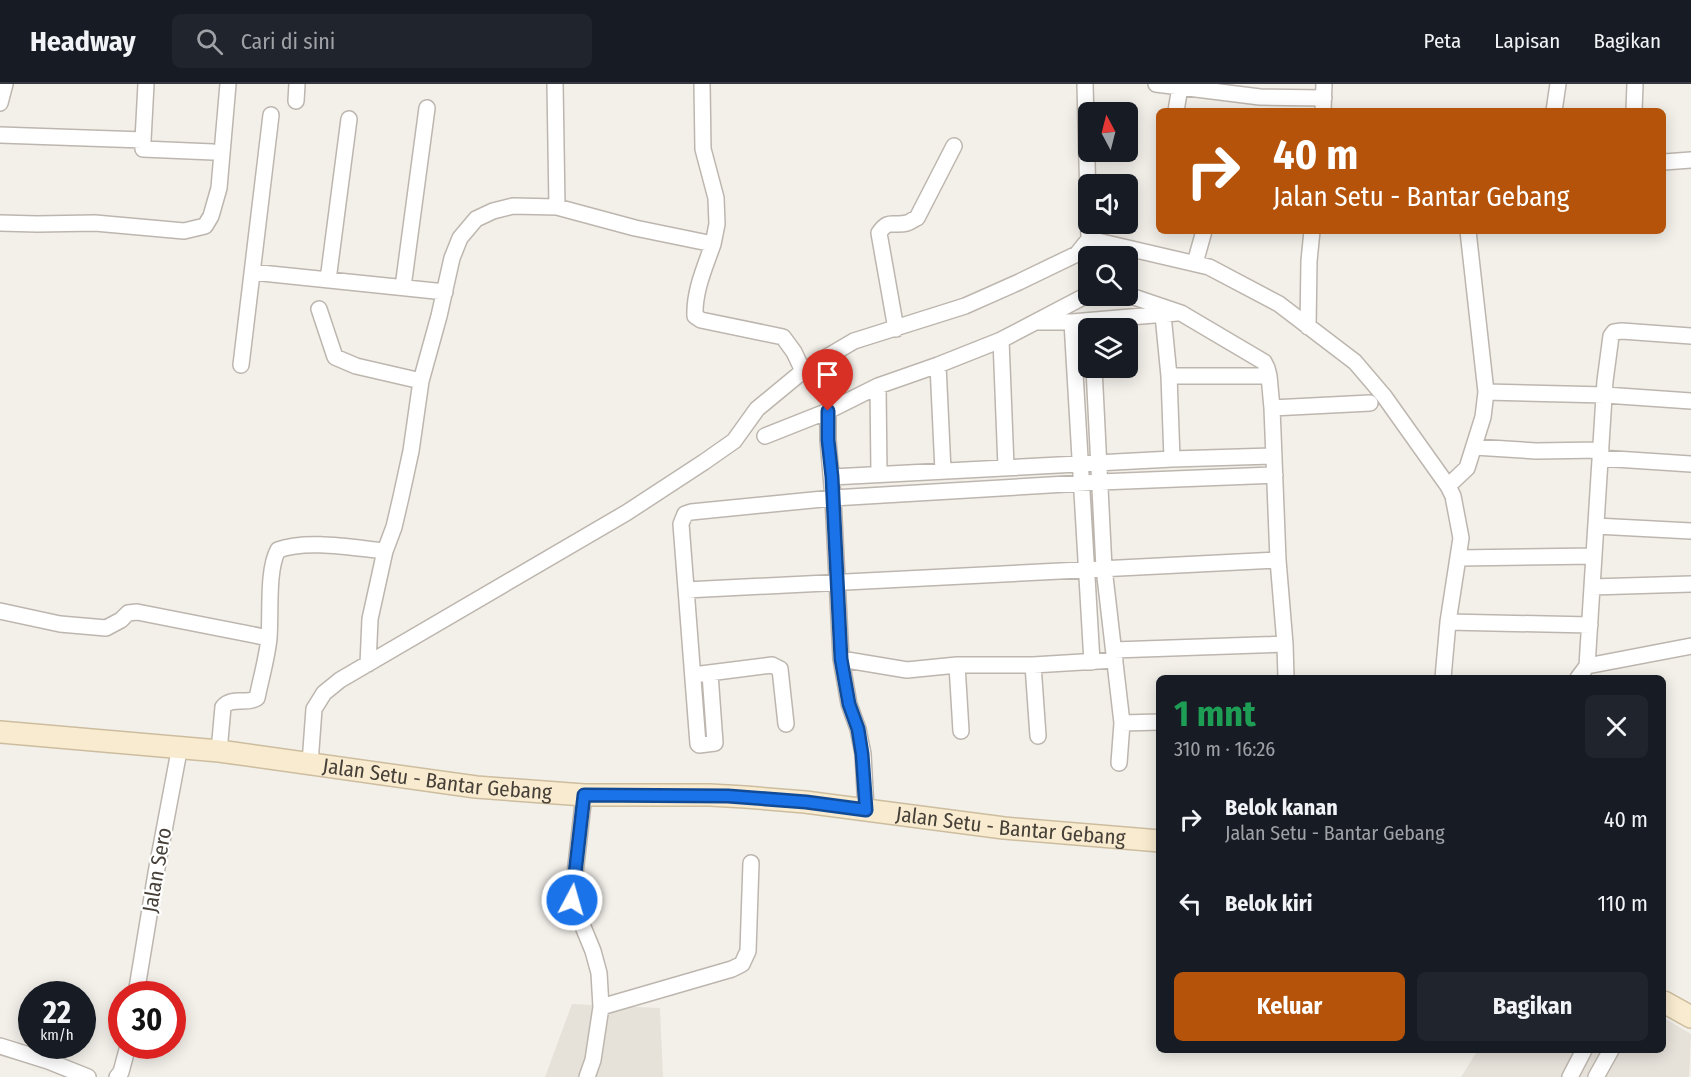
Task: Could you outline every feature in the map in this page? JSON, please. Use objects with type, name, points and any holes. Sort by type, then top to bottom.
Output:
[{"type":"main road","name":"Jalan Setu - Bantar Gebang","points":[[0,732],[180,746],[476,787],[584,795],[734,796],[806,802],[1004,828],[1156,841]]},
{"type":"main road","points":[[1666,1003],[1691,1017]]},
{"type":"street","points":[[0,103],[5,84]]},
{"type":"street","points":[[146,84],[143,149],[213,152]]},
{"type":"street","points":[[0,223],[95,222],[184,231],[205,226],[211,216],[219,188],[228,84]]},
{"type":"street","points":[[296,101],[297,84]]},
{"type":"street","points":[[555,84],[557,207]]},
{"type":"street","points":[[702,84],[703,149],[716,198],[717,224],[695,305],[695,316],[719,325],[783,337],[794,352],[803,371]]},
{"type":"street","points":[[310,763],[314,709],[324,693],[340,680],[626,513],[704,462],[734,441],[757,409],[803,371],[855,341],[965,306],[1077,254],[1089,239],[1085,84]]},
{"type":"street","points":[[1156,84],[1258,104],[1324,98]]},
{"type":"street","points":[[1554,108],[1558,84]]},
{"type":"street","points":[[1634,108],[1635,84]]},
{"type":"street","points":[[1176,108],[1180,87]]},
{"type":"street","points":[[403,287],[427,108]]},
{"type":"street","points":[[241,365],[271,115]]},
{"type":"street","points":[[328,280],[349,119]]},
{"type":"street","points":[[0,135],[143,140]]},
{"type":"street","points":[[896,329],[879,233],[883,226],[889,223],[906,223],[917,218],[954,146]]},
{"type":"street","points":[[1666,162],[1691,160]]},
{"type":"street","points":[[369,664],[370,619],[385,551],[394,527],[401,497],[411,450],[421,381],[452,258],[460,238],[476,219],[493,211],[513,206],[557,207],[635,228],[713,244]]},
{"type":"street","points":[[1195,263],[1203,234]]},
{"type":"street","points":[[1308,327],[1312,234]]},
{"type":"street","points":[[1448,486],[1467,468],[1483,417],[1486,392],[1468,234]]},
{"type":"street","points":[[1089,239],[1209,267],[1279,304],[1355,362],[1384,396],[1453,496],[1461,538],[1448,622],[1443,675]]},
{"type":"street","points":[[252,272],[445,292]]},
{"type":"street","points":[[1138,298],[1181,313],[1264,362],[1268,368],[1286,675]]},
{"type":"street","points":[[765,436],[828,411],[878,386],[1001,340],[1078,300]]},
{"type":"street","points":[[319,309],[335,357],[356,366],[421,381]]},
{"type":"street","points":[[1138,318],[1181,313]]},
{"type":"street","points":[[1163,315],[1169,376],[1172,459]]},
{"type":"street","points":[[1033,322],[1078,323]]},
{"type":"street","points":[[1072,322],[1092,662]]},
{"type":"street","points":[[1691,336],[1622,331],[1614,332],[1610,341],[1590,625],[1582,672],[1691,646]]},
{"type":"street","points":[[1001,340],[1006,468]]},
{"type":"street","points":[[938,365],[943,471]]},
{"type":"street","points":[[1169,376],[1269,376]]},
{"type":"street","points":[[1095,378],[1104,568],[1122,723],[1119,763]]},
{"type":"street","points":[[878,386],[879,474]]},
{"type":"street","points":[[1486,392],[1605,394],[1691,401]]},
{"type":"street","points":[[1272,408],[1370,403]]},
{"type":"street","points":[[828,411],[841,659],[849,704],[858,729],[866,810]]},
{"type":"street","points":[[1474,447],[1601,454],[1691,465]]},
{"type":"street","points":[[832,477],[1172,459],[1274,456]]},
{"type":"street","points":[[710,674],[715,742],[699,745],[681,524],[685,514],[833,498],[1100,482],[1275,475]]},
{"type":"street","points":[[1596,526],[1691,531]]},
{"type":"street","points":[[219,751],[225,704],[235,700],[251,701],[257,698],[269,638],[270,596],[274,557],[278,550],[287,546],[329,545],[385,551]]},
{"type":"street","points":[[1458,558],[1594,555]]},
{"type":"street","points":[[686,590],[1278,560]]},
{"type":"street","points":[[1592,587],[1691,584]]},
{"type":"street","points":[[0,611],[60,624],[106,628],[128,614],[137,612],[269,638]]},
{"type":"street","points":[[1448,622],[1590,625]]},
{"type":"street","points":[[841,659],[907,670],[957,665],[1092,662],[1114,655],[1285,644]]},
{"type":"street","points":[[957,665],[961,731]]},
{"type":"street","points":[[1033,665],[1038,736]]},
{"type":"street","points":[[692,675],[777,666],[780,669],[786,724]]},
{"type":"street","points":[[1122,723],[1156,722]]},
{"type":"street","name":"Jalan Sero","points":[[138,981],[180,746]]},
{"type":"street","points":[[584,795],[572,900],[593,951],[598,973],[601,1007],[593,1060],[587,1077]]},
{"type":"street","points":[[601,1007],[732,969],[742,964],[748,951],[751,863]]},
{"type":"street","points":[[0,1046],[48,1061],[88,1077]]},
{"type":"street","points":[[1570,1077],[1582,1053]]},
{"type":"street","points":[[1596,1077],[1609,1053]]},
{"type":"street","points":[[117,1077],[126,1059]]},
{"type":"shaded area","points":[[572,1004],[660,1008],[663,1077],[545,1077]]},
{"type":"shaded area","points":[[1666,1019],[1691,1034],[1689,1077],[1461,1077],[1476,1053],[1666,1053]]},
{"type":"route","points":[[572,900],[584,795],[710,795],[806,802],[866,810],[858,729],[849,704],[841,659],[828,411]]}]
